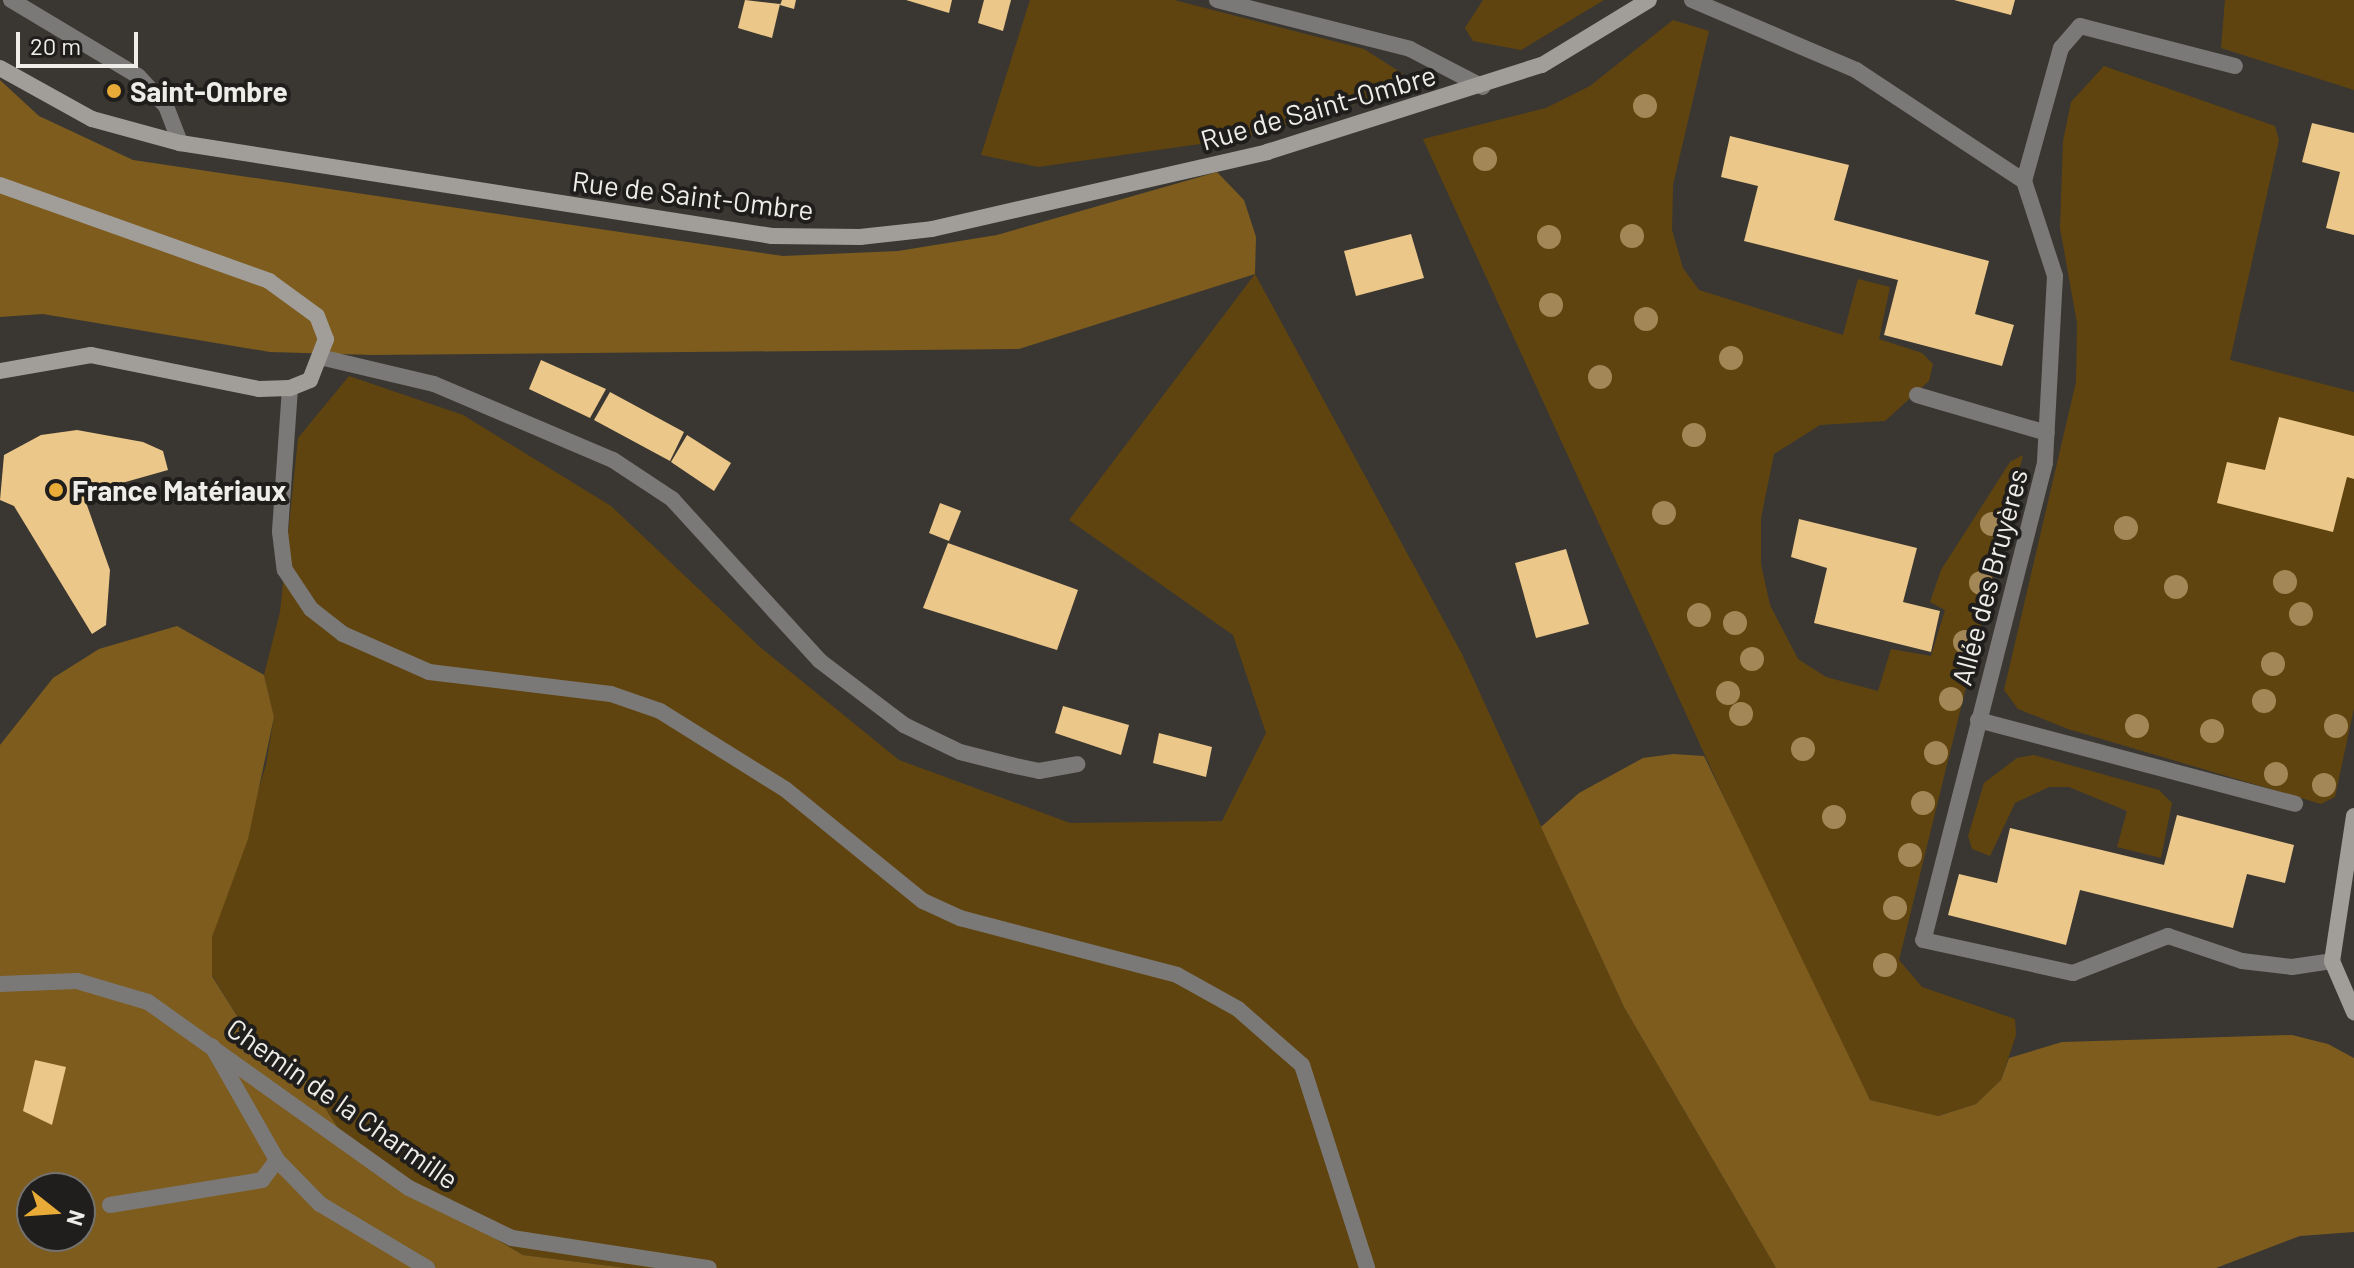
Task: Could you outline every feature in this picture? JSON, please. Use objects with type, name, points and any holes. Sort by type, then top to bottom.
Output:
[{"type":"street","points":[[11,0],[138,76],[166,106],[180,143]]},
{"type":"street","points":[[1217,0],[1410,49],[1483,87]]},
{"type":"street","name":"Rue de Saint-Ombre","points":[[0,68],[92,119],[180,143],[772,236],[860,237],[932,229],[1267,152],[1483,87],[1542,65],[1649,0]]},
{"type":"street","points":[[1692,0],[1856,70],[2024,181],[2061,48],[2080,26],[2235,66]]},
{"type":"street","name":"Allée des Bruyères","points":[[2024,181],[2055,276],[2045,463],[1923,940],[2073,973],[2168,936],[2242,961],[2292,967],[2332,961]]},
{"type":"street","points":[[0,185],[269,281],[317,316],[324,358],[310,380],[290,388],[259,389],[91,355],[0,371]]},
{"type":"street","points":[[324,358],[434,384],[613,460],[672,499],[820,661],[904,725],[960,752],[1039,771],[1077,764]]},
{"type":"street","points":[[290,388],[280,532],[285,570],[311,609],[343,634],[429,672],[611,694],[660,711],[785,789],[923,901],[960,918],[1177,975],[1238,1009],[1302,1065],[1367,1268]]},
{"type":"street","points":[[1917,395],[2047,433]]},
{"type":"street","points":[[1978,720],[2295,804]]},
{"type":"street","points":[[2354,816],[2332,961],[2354,1012]]},
{"type":"street","name":"Chemin de la Charmille","points":[[0,984],[111,987],[207,1038],[409,1188],[462,1217],[512,1238],[709,1268]]},
{"type":"street","points":[[207,1038],[277,1160],[320,1204],[427,1268]]},
{"type":"street","points":[[110,1205],[262,1180],[277,1160]]},
{"type":"shaded area","points":[[1030,0],[1174,0],[1364,49],[1403,74],[1372,99],[1242,138],[1038,167],[981,155]]},
{"type":"shaded area","points":[[1483,0],[1604,0],[1521,50],[1473,41],[1465,28]]},
{"type":"shaded area","points":[[2225,0],[2354,0],[2354,90],[2221,48]]},
{"type":"shaded area","points":[[1673,20],[1709,31],[1673,185],[1672,230],[1683,268],[1699,290],[1843,335],[1858,279],[1890,287],[1879,339],[1922,353],[1933,364],[1929,381],[1885,421],[1820,425],[1774,454],[1761,518],[1761,564],[1770,605],[1798,659],[1826,677],[1878,691],[1891,649],[1931,656],[1945,610],[1930,602],[1941,570],[2010,462],[2023,455],[1899,960],[1922,987],[2015,1019],[2016,1035],[2001,1080],[1976,1104],[1937,1116],[1870,1100],[1800,963],[1423,139],[1546,108],[1590,86]]},
{"type":"shaded area","points":[[2104,66],[2275,126],[2279,140],[2230,360],[2354,392],[2354,708],[2335,797],[2321,804],[2068,729],[2018,709],[2004,690],[2076,382],[2077,323],[2060,228],[2063,141],[2071,102]]},
{"type":"shaded area","points":[[0,80],[39,116],[133,160],[783,256],[898,251],[997,235],[1217,172],[1244,200],[1256,237],[1255,274],[1019,349],[373,355],[270,352],[43,314],[0,317]]},
{"type":"shaded area","points":[[1255,274],[1462,654],[1624,1007],[1776,1268],[626,1268],[523,1255],[357,1157],[308,1082],[244,1027],[212,975],[212,937],[266,765],[274,717],[264,675],[280,612],[298,438],[349,376],[463,415],[611,506],[760,647],[899,760],[1070,823],[1222,821],[1266,733],[1233,635],[1069,520]]},
{"type":"shaded area","points":[[177,626],[264,675],[274,717],[248,839],[212,937],[212,976],[244,1027],[308,1082],[357,1157],[523,1255],[626,1268],[0,1268],[0,745],[53,678],[99,649]]},
{"type":"shaded area","points":[[1673,754],[1704,756],[1870,1100],[1938,1116],[1976,1104],[2001,1080],[2009,1058],[2062,1042],[2292,1035],[2328,1044],[2354,1058],[2354,1232],[2300,1236],[2216,1268],[1776,1268],[1624,1007],[1541,827],[1579,793],[1643,758]]},
{"type":"shaded area","points":[[2034,755],[2159,790],[2172,803],[2161,858],[2117,847],[2127,811],[2069,787],[2049,787],[2015,803],[1990,856],[1972,849],[1968,836],[1984,783],[2017,758]]},
{"type":"building","points":[[745,0],[780,4],[772,38],[738,28]]},
{"type":"building","points":[[782,0],[796,0],[794,9],[780,5]]},
{"type":"building","points":[[906,0],[952,0],[949,13]]},
{"type":"building","points":[[984,0],[1011,0],[1003,31],[978,23]]},
{"type":"building","points":[[1954,0],[2015,0],[2011,15]]},
{"type":"building","points":[[2312,123],[2354,133],[2354,235],[2326,228],[2340,172],[2302,162]]},
{"type":"building","points":[[1730,136],[1849,165],[1834,220],[1989,261],[1975,314],[2014,325],[2002,366],[1884,335],[1898,280],[1744,241],[1758,186],[1721,177]]},
{"type":"building","points":[[1411,234],[1424,278],[1356,296],[1344,251]]},
{"type":"building","points":[[541,360],[606,389],[590,418],[529,389]]},
{"type":"building","points":[[610,392],[684,432],[670,461],[594,420]]},
{"type":"building","points":[[2279,417],[2354,436],[2354,479],[2347,477],[2333,532],[2217,503],[2227,462],[2265,470]]},
{"type":"building","points":[[77,430],[143,442],[163,451],[168,470],[83,494],[110,570],[106,625],[92,634],[14,506],[0,500],[4,455],[41,435]]},
{"type":"building","points":[[687,435],[731,463],[714,491],[671,462]]},
{"type":"building","points":[[940,503],[961,511],[949,541],[929,533]]},
{"type":"building","points":[[1799,519],[1917,548],[1903,602],[1940,611],[1931,652],[1814,623],[1827,568],[1791,557]]},
{"type":"building","points":[[948,543],[1078,590],[1057,650],[923,608]]},
{"type":"building","points":[[1566,549],[1589,624],[1536,638],[1515,563]]},
{"type":"building","points":[[1063,706],[1129,725],[1121,755],[1055,733]]},
{"type":"building","points":[[1159,733],[1212,747],[1206,777],[1153,763]]},
{"type":"building","points":[[2177,815],[2294,845],[2285,883],[2247,874],[2233,928],[2080,890],[2066,945],[1948,915],[1959,874],[1997,883],[2010,828],[2164,865]]},
{"type":"building","points":[[35,1060],[66,1067],[52,1125],[23,1111]]},
{"type":"place","name":"Saint-Ombre","points":[[114,91]]},
{"type":"place","name":"France Matériaux","points":[[56,490]]}]
